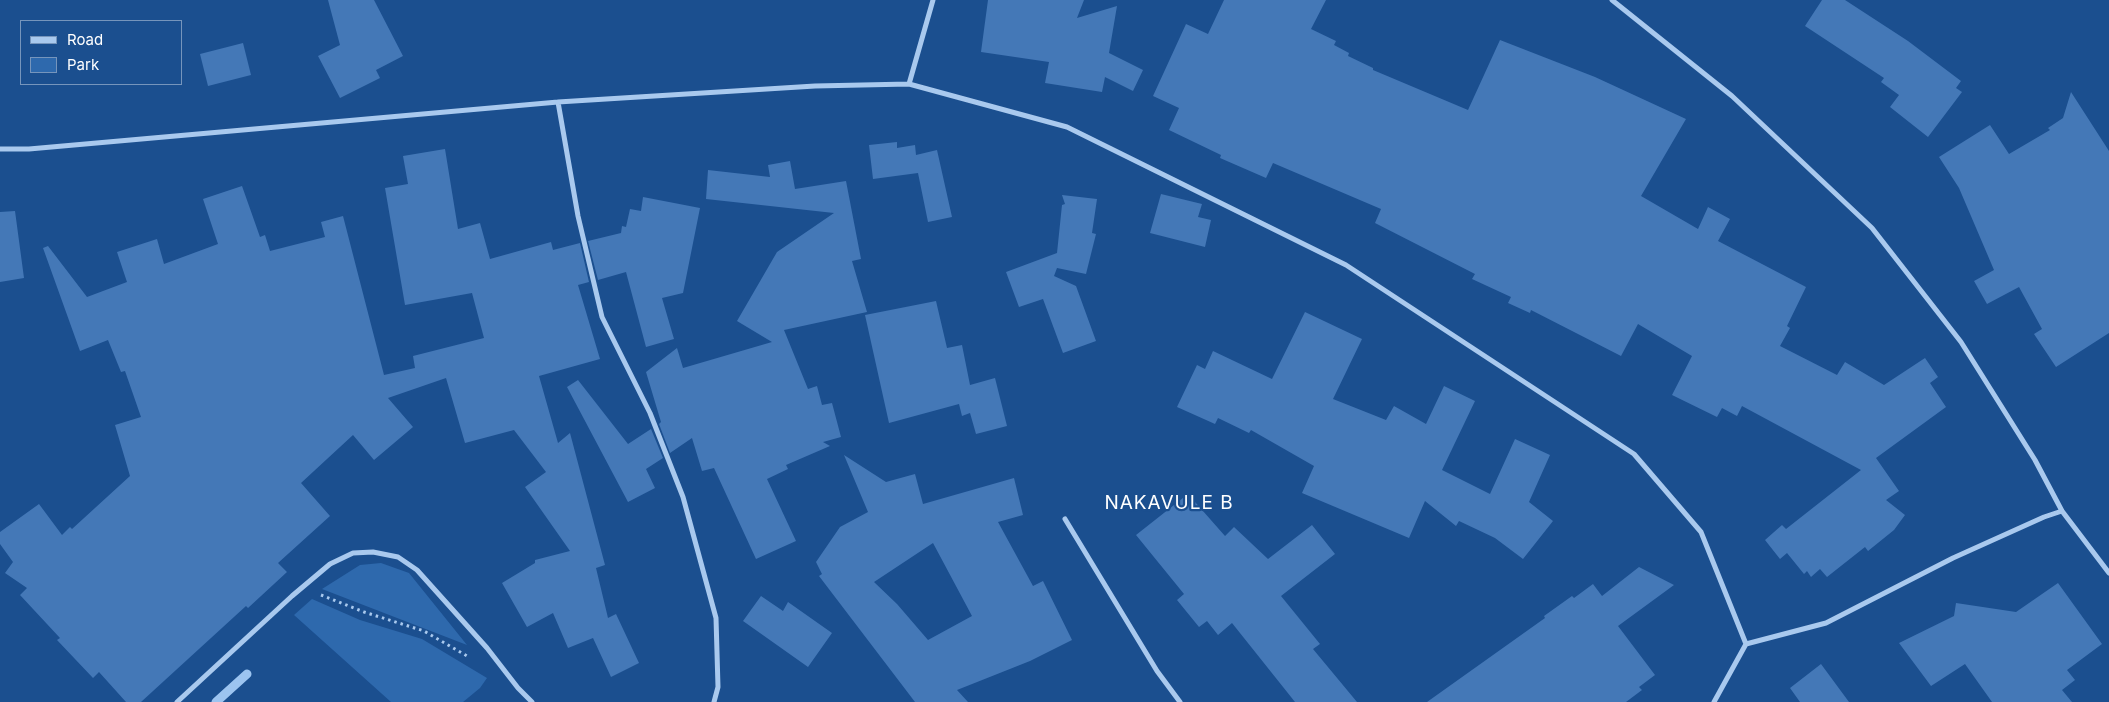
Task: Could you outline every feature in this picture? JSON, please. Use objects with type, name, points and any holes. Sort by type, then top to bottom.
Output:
[{"type":"street","points":[[909,84],[933,0]]},
{"type":"street","points":[[1612,0],[1732,96],[1872,228],[1961,342],[2035,460],[2062,511],[2109,573]]},
{"type":"street","points":[[0,149],[29,149],[558,102],[815,86],[909,84],[1067,127],[1346,265],[1634,454],[1701,532],[1746,644]]},
{"type":"street","points":[[558,102],[578,216],[602,317],[650,413],[683,497],[716,618],[718,687],[714,702]]},
{"type":"street","points":[[1714,702],[1746,644],[1826,623],[1953,558],[2044,517],[2062,511]]},
{"type":"street","points":[[1065,519],[1157,671],[1180,702]]},
{"type":"street","points":[[177,702],[292,596],[330,564],[353,553],[373,552],[398,557],[417,570],[488,648],[518,688],[532,702]]},
{"type":"path","points":[[292,596],[319,594],[364,612],[424,631],[473,659]]},
{"type":"green space","points":[[381,563],[409,573],[467,645],[322,589],[360,565]]},
{"type":"green space","points":[[312,599],[360,620],[422,639],[487,678],[480,688],[463,702],[391,702],[294,615]]},
{"type":"building","points":[[328,0],[374,0],[403,56],[376,70],[380,78],[340,98],[318,56],[340,45]]},
{"type":"building","points":[[988,0],[1084,0],[1077,18],[1117,6],[1109,53],[1143,70],[1133,91],[1105,77],[1102,92],[1045,83],[1049,62],[981,52]]},
{"type":"building","points":[[1224,0],[1326,0],[1311,29],[1336,41],[1334,45],[1349,53],[1348,56],[1373,68],[1373,70],[1468,110],[1500,40],[1595,77],[1686,119],[1641,196],[1698,229],[1708,207],[1730,219],[1718,241],[1806,287],[1787,326],[1790,328],[1780,346],[1837,375],[1845,362],[1884,385],[1925,358],[1938,377],[1930,383],[1946,407],[1876,458],[1899,491],[1886,500],[1905,515],[1894,530],[1868,551],[1865,547],[1827,577],[1820,569],[1811,577],[1807,571],[1804,574],[1787,553],[1780,559],[1765,540],[1782,525],[1786,529],[1861,470],[1742,406],[1737,416],[1722,408],[1717,417],[1672,395],[1692,356],[1638,324],[1621,356],[1531,310],[1530,313],[1508,303],[1511,297],[1472,279],[1475,274],[1375,223],[1381,209],[1273,163],[1266,178],[1220,158],[1221,155],[1169,130],[1179,108],[1153,96],[1186,24],[1208,34]]},
{"type":"building","points":[[1822,0],[1845,0],[1908,41],[1961,81],[1956,88],[1962,92],[1928,137],[1890,107],[1899,95],[1881,82],[1884,78],[1805,26]]},
{"type":"building","points":[[243,43],[251,75],[208,86],[200,54]]},
{"type":"building","points":[[2071,92],[2109,151],[2109,333],[2056,367],[2034,334],[2042,329],[2019,287],[1987,304],[1974,281],[1994,270],[1959,188],[1939,157],[1990,125],[2009,154],[2050,130],[2048,128],[2063,118]]},
{"type":"building","points":[[897,142],[897,148],[915,145],[916,155],[937,150],[952,217],[928,222],[918,173],[873,179],[869,145]]},
{"type":"building","points":[[445,149],[458,229],[480,223],[490,259],[551,242],[553,250],[580,243],[589,282],[578,285],[600,359],[539,376],[558,443],[570,433],[605,565],[596,568],[608,618],[616,614],[639,663],[611,677],[593,638],[568,648],[553,613],[527,627],[502,583],[535,563],[535,560],[570,551],[525,487],[546,472],[514,430],[465,443],[446,378],[388,398],[413,427],[374,460],[353,435],[301,483],[330,516],[278,563],[287,572],[248,608],[246,606],[141,702],[126,702],[99,672],[93,678],[57,640],[60,638],[20,595],[27,588],[5,573],[13,562],[0,544],[0,532],[39,504],[62,535],[70,527],[72,529],[130,476],[115,425],[141,417],[125,371],[121,372],[108,340],[80,351],[43,248],[48,246],[87,297],[127,282],[117,252],[157,239],[164,264],[218,244],[203,199],[242,186],[260,237],[265,235],[270,251],[325,237],[321,222],[343,216],[384,375],[415,368],[413,356],[484,338],[472,293],[405,305],[385,188],[408,184],[403,156]]},
{"type":"building","points":[[790,161],[795,189],[846,181],[861,259],[852,261],[867,312],[784,330],[808,389],[817,386],[822,405],[832,403],[841,437],[823,442],[830,446],[786,465],[788,469],[767,479],[796,541],[756,559],[714,468],[702,471],[692,438],[670,453],[659,424],[661,422],[646,372],[677,348],[683,368],[772,342],[737,321],[777,252],[834,213],[706,199],[708,170],[770,177],[768,165]]},
{"type":"building","points":[[1161,194],[1202,204],[1198,217],[1211,220],[1205,247],[1150,233]]},
{"type":"building","points":[[1062,195],[1097,199],[1092,233],[1096,234],[1086,274],[1057,268],[1054,276],[1076,286],[1096,341],[1063,353],[1043,299],[1019,307],[1006,272],[1057,253],[1062,205],[1065,204]]},
{"type":"building","points":[[643,197],[700,208],[683,293],[662,298],[674,339],[646,347],[626,272],[598,280],[588,241],[621,233],[622,226],[626,227],[630,209],[641,211]]},
{"type":"building","points":[[15,211],[24,278],[0,282],[0,212]]},
{"type":"building","points":[[936,301],[947,348],[962,345],[970,385],[995,378],[1007,426],[976,434],[970,413],[962,416],[959,404],[889,423],[865,315]]},
{"type":"building","points":[[1305,312],[1362,339],[1333,399],[1386,420],[1394,406],[1426,424],[1444,386],[1475,401],[1442,470],[1490,494],[1515,439],[1550,455],[1529,502],[1553,521],[1523,559],[1495,538],[1459,521],[1456,526],[1425,501],[1409,538],[1302,493],[1314,466],[1251,430],[1249,433],[1218,418],[1215,424],[1177,407],[1197,365],[1205,369],[1213,351],[1272,379]]},
{"type":"building","points":[[578,380],[628,444],[651,429],[663,458],[646,469],[655,488],[628,502],[567,387]]},
{"type":"building","points":[[844,455],[886,482],[915,474],[923,504],[1014,478],[1023,515],[998,522],[1033,586],[1043,581],[1072,640],[1030,661],[957,690],[968,702],[915,702],[819,576],[822,574],[816,562],[840,527],[868,512]],"holes":[[[933,543],[972,616],[928,640],[897,604],[874,582]]]},
{"type":"building","points":[[1188,494],[1225,536],[1234,527],[1268,559],[1312,525],[1335,554],[1281,596],[1320,644],[1313,649],[1357,702],[1295,702],[1232,623],[1218,635],[1207,621],[1199,627],[1177,600],[1184,594],[1136,535]]},
{"type":"building","points":[[1639,567],[1674,585],[1618,626],[1655,675],[1639,687],[1642,690],[1626,702],[1427,702],[1545,618],[1544,616],[1572,596],[1574,598],[1593,584],[1602,596]]},
{"type":"building","points":[[2058,583],[2102,644],[2067,670],[2075,680],[2062,690],[2072,702],[1992,702],[1965,664],[1931,686],[1899,643],[1954,616],[1956,603],[2016,612]]},
{"type":"building","points":[[761,596],[783,611],[788,602],[832,633],[808,667],[743,621]]},
{"type":"building","points":[[1821,664],[1849,702],[1800,702],[1790,688]]},
{"type":"waterway","points":[[216,702],[247,674]]},
{"type":"district","name":"NAKAVULE B","points":[[1169,503]]}]
